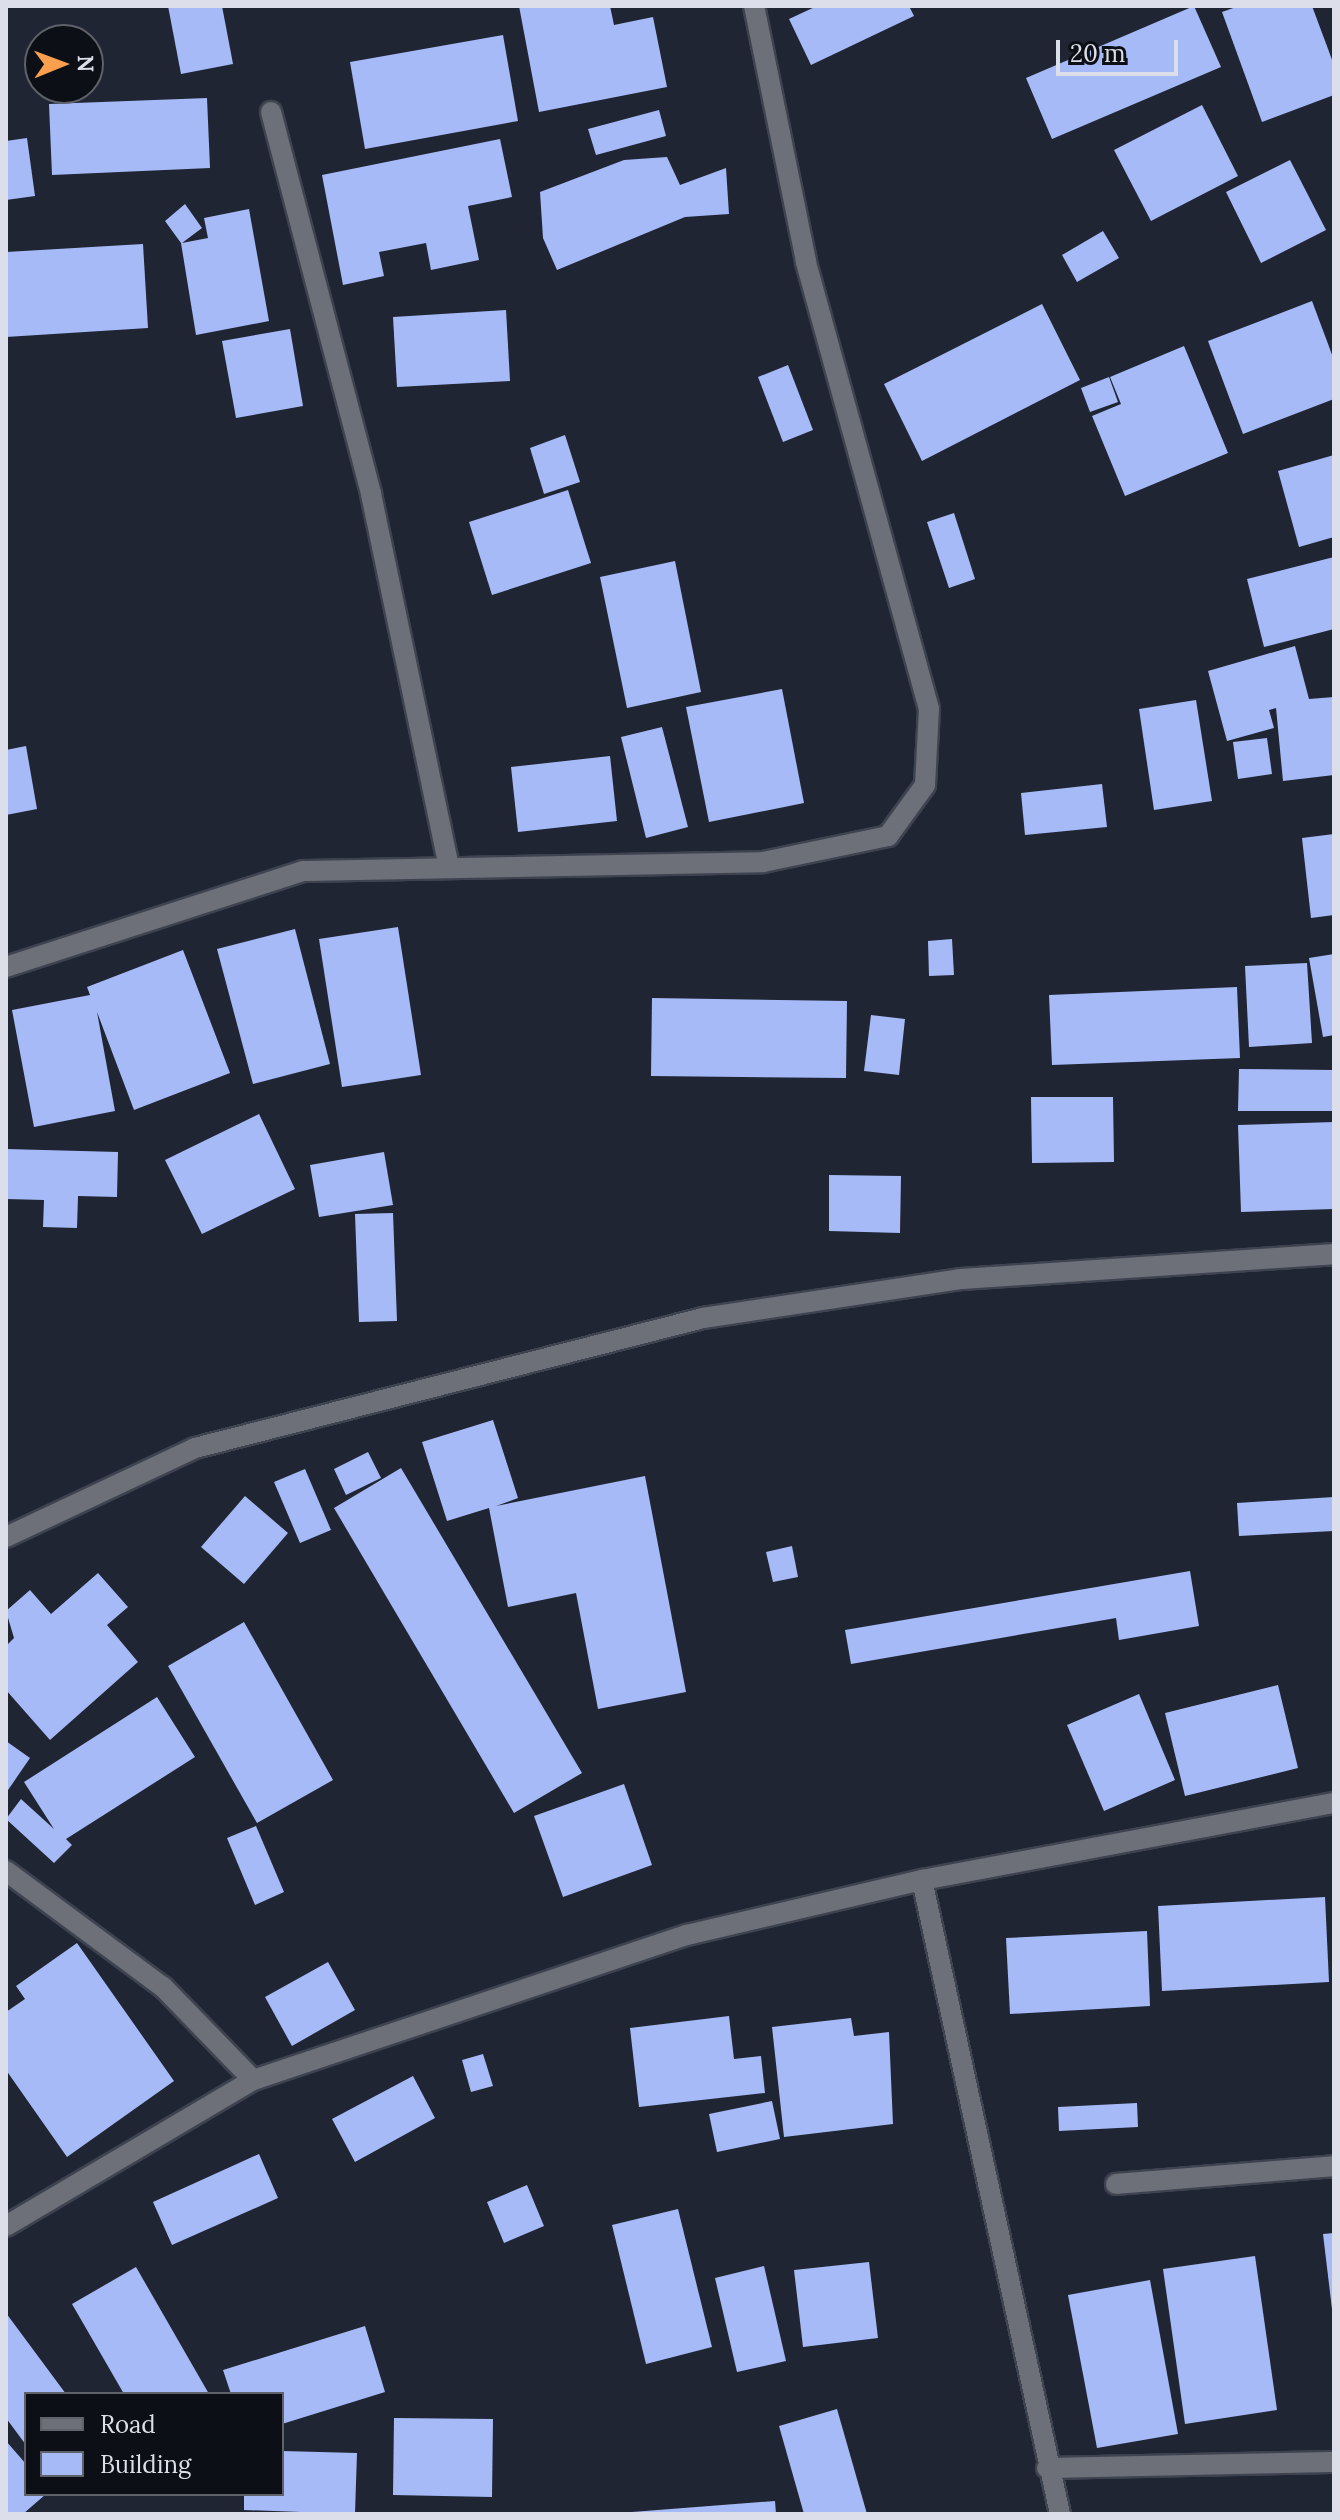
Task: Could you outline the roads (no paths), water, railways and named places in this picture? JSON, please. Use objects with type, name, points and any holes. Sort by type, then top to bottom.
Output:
[{"type":"street","points":[[6,967],[303,871],[448,863],[763,862],[888,836],[925,785],[929,709],[806,261],[754,6]]},
{"type":"street","points":[[271,112],[371,494],[448,863]]},
{"type":"street","points":[[6,1537],[195,1448],[703,1318],[960,1279],[1334,1254]]},
{"type":"street","points":[[6,2226],[253,2080],[687,1935],[922,1880],[1334,1803]]},
{"type":"street","points":[[6,1871],[163,1987],[253,2080]]},
{"type":"street","points":[[922,1880],[1047,2468],[1060,2514]]},
{"type":"street","points":[[1116,2184],[1334,2166]]},
{"type":"street","points":[[1047,2468],[1334,2462]]}]
